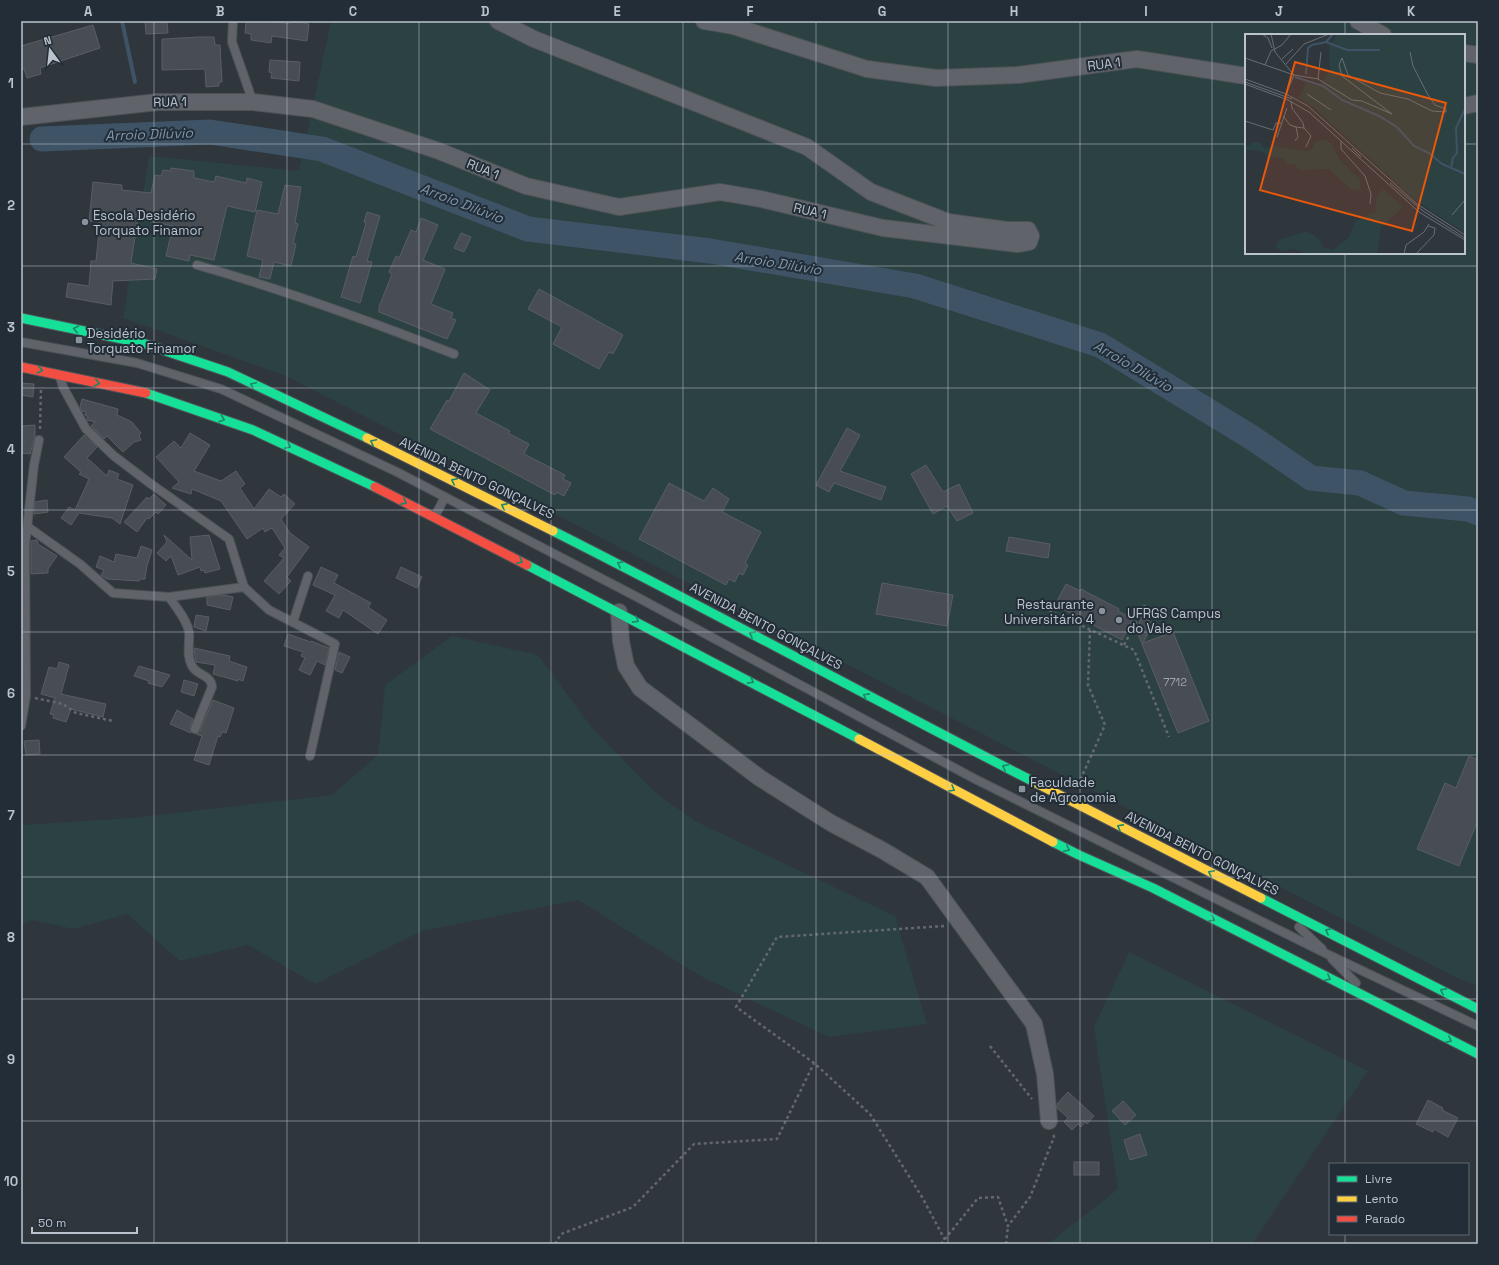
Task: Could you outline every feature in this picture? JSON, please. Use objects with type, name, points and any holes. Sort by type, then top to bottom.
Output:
[{"type":"main road","name":"AVENIDA BENTO GONÇALVES","points":[[21,318],[142,343],[228,372],[408,458],[655,582],[907,718],[1478,1009]]},
{"type":"main road","points":[[21,367],[154,395],[253,430],[370,484],[619,612],[1072,852],[1152,888],[1478,1054]]},
{"type":"street","name":"RUA 1","points":[[21,117],[158,102],[253,102],[313,109],[439,151],[526,186],[619,207],[720,192],[761,199],[883,228],[1017,244],[1029,242],[1031,236],[1028,230],[1007,230],[948,222],[872,192],[807,147],[534,39],[498,21]]},
{"type":"street","name":"RUA 1","points":[[704,21],[733,26],[867,69],[936,78],[1018,75],[1137,59],[1245,76]]},
{"type":"street","points":[[1358,21],[1381,34]]},
{"type":"street","points":[[1465,53],[1478,55]]},
{"type":"street","points":[[1465,106],[1478,103]]},
{"type":"street","points":[[619,612],[621,641],[626,666],[640,688],[760,778],[831,823],[882,850],[927,877],[1034,1024],[1045,1074],[1049,1121]]},
{"type":"lane","points":[[233,21],[232,42],[253,102]]},
{"type":"lane","points":[[197,265],[252,281],[370,321],[454,354]]},
{"type":"lane","points":[[21,342],[137,363],[221,390],[397,472],[637,597],[975,779],[1327,954],[1478,1026]]},
{"type":"lane","points":[[59,374],[63,387],[86,429],[114,456],[229,539],[244,587],[269,610],[335,644],[310,756]]},
{"type":"lane","points":[[21,726],[26,696],[23,600],[25,546],[32,482],[39,440]]},
{"type":"lane","points":[[434,517],[445,497]]},
{"type":"lane","points":[[28,527],[80,564],[113,593],[169,596],[244,587]]},
{"type":"lane","points":[[293,622],[308,576]]},
{"type":"lane","points":[[169,596],[189,631],[189,653],[191,665],[193,669],[210,679],[212,683],[212,687],[195,729]]},
{"type":"lane","points":[[1278,906],[1377,1003]]},
{"type":"path","points":[[39,440],[42,401],[40,370]]},
{"type":"path","points":[[1033,603],[1134,650],[1169,737]]},
{"type":"path","points":[[1124,645],[1145,605]]},
{"type":"path","points":[[1077,788],[1105,725],[1088,685],[1090,630]]},
{"type":"path","points":[[26,696],[63,704],[76,713],[113,721]]},
{"type":"path","points":[[945,1240],[922,1197],[870,1114],[814,1063],[736,1007],[777,937],[963,925]]},
{"type":"path","points":[[990,1046],[1034,1102]]},
{"type":"path","points":[[555,1244],[562,1234],[633,1206],[694,1144],[776,1139],[814,1063]]},
{"type":"path","points":[[1008,1226],[1030,1197],[1054,1137],[1049,1121]]},
{"type":"path","points":[[941,1244],[978,1198],[998,1197],[1008,1226],[1006,1244]]},
{"type":"green space","points":[[331,21],[1478,21],[1478,986],[1457,978],[288,377],[123,318],[149,156],[299,171]]},
{"type":"green space","points":[[452,636],[538,655],[593,729],[658,795],[697,822],[895,916],[927,1024],[829,1037],[702,977],[578,900],[422,931],[315,984],[248,945],[180,961],[127,914],[73,929],[33,920],[21,925],[21,825],[132,818],[332,795],[378,755],[385,685]]},
{"type":"green space","points":[[1129,952],[1368,1071],[1252,1244],[1048,1244],[1118,1189],[1094,1027]]},
{"type":"building","points":[[145,21],[167,21],[168,33],[146,34]]},
{"type":"building","points":[[246,21],[268,21],[291,24],[291,21],[309,24],[307,41],[272,36],[271,43],[251,40],[251,34],[245,33]]},
{"type":"building","points":[[93,25],[100,48],[40,68],[41,74],[27,78],[24,69],[21,69],[21,46]]},
{"type":"building","points":[[214,37],[215,45],[220,45],[222,82],[219,82],[219,86],[206,87],[205,69],[162,70],[162,39]]},
{"type":"building","points":[[270,60],[300,62],[299,81],[271,78],[272,73],[269,72]]},
{"type":"building","points":[[171,168],[194,171],[194,178],[214,182],[216,176],[246,183],[247,178],[262,182],[255,212],[227,206],[214,260],[190,255],[189,261],[166,256],[173,226],[138,219],[131,263],[157,269],[155,279],[113,281],[111,305],[66,297],[68,283],[89,286],[91,261],[96,261],[100,222],[89,221],[93,182],[122,185],[122,190],[151,193],[155,175],[161,176],[163,170],[170,171]]},
{"type":"building","points":[[285,185],[301,187],[295,223],[298,224],[293,243],[296,244],[291,266],[274,262],[270,279],[259,277],[263,260],[247,256],[257,210],[278,214]]},
{"type":"building","points":[[367,212],[380,216],[367,261],[372,262],[360,303],[341,297],[353,256],[356,257],[366,223],[364,222]]},
{"type":"building","points":[[421,218],[438,225],[423,260],[445,269],[431,304],[453,313],[451,318],[456,320],[447,339],[379,312],[379,307],[392,274],[389,272],[396,256],[399,258],[411,230],[416,232]]},
{"type":"building","points":[[461,233],[471,237],[464,252],[454,248]]},
{"type":"building","points":[[539,289],[623,335],[613,354],[609,352],[599,369],[553,344],[562,327],[528,309]]},
{"type":"building","points":[[464,373],[490,390],[476,413],[510,431],[508,433],[529,444],[524,454],[565,475],[563,479],[571,483],[564,496],[556,492],[555,495],[430,429],[447,400],[449,401]]},
{"type":"building","points":[[21,383],[34,384],[33,397],[21,395]]},
{"type":"building","points":[[82,399],[118,409],[117,415],[132,422],[141,433],[139,436],[141,440],[134,442],[123,452],[107,436],[104,439],[91,426],[95,422],[87,420],[88,417],[85,415],[86,412],[82,411],[80,407]]},
{"type":"building","points":[[35,425],[35,436],[30,454],[21,453],[21,426]]},
{"type":"building","points":[[847,428],[860,435],[840,471],[886,487],[881,500],[834,483],[829,492],[816,485]]},
{"type":"building","points":[[190,433],[210,445],[194,471],[221,481],[236,471],[245,484],[240,488],[254,509],[269,489],[281,497],[284,494],[295,504],[281,519],[290,533],[309,547],[287,577],[291,581],[279,594],[264,581],[284,558],[279,555],[285,548],[272,528],[265,532],[263,528],[247,539],[221,501],[192,489],[191,494],[172,488],[179,482],[156,457],[174,441],[181,448]]},
{"type":"building","points":[[84,435],[97,447],[87,458],[107,476],[109,470],[119,474],[117,479],[133,485],[120,524],[112,518],[79,513],[71,525],[61,518],[69,507],[75,510],[89,479],[79,474],[81,472],[64,457]]},
{"type":"building","points":[[926,465],[943,492],[959,484],[973,513],[957,521],[947,506],[933,514],[911,474]]},
{"type":"building","points":[[669,483],[704,501],[713,488],[729,499],[722,512],[761,532],[745,563],[748,565],[743,575],[739,573],[735,582],[729,579],[726,585],[639,539]]},
{"type":"building","points":[[154,494],[166,505],[158,514],[156,512],[149,519],[147,518],[137,532],[124,522],[147,497],[149,499]]},
{"type":"building","points":[[47,500],[48,512],[34,514],[35,502]]},
{"type":"building","points":[[164,535],[192,560],[190,537],[209,535],[220,569],[205,573],[204,570],[201,571],[200,567],[178,575],[171,556],[166,561],[157,553],[167,542]]},
{"type":"building","points":[[1009,537],[1050,544],[1048,558],[1006,551]]},
{"type":"building","points":[[37,540],[38,544],[57,556],[48,569],[48,573],[31,574],[31,541]]},
{"type":"building","points":[[141,546],[152,550],[145,579],[140,579],[139,581],[107,579],[101,575],[104,570],[96,567],[100,556],[114,562],[116,554],[137,558]]},
{"type":"building","points":[[321,567],[338,575],[334,583],[371,603],[368,607],[387,620],[378,634],[343,610],[339,618],[326,611],[335,595],[313,585]]},
{"type":"building","points":[[401,567],[422,577],[417,588],[396,578]]},
{"type":"building","points":[[882,583],[953,595],[947,626],[876,614]]},
{"type":"building","points":[[1066,584],[1080,591],[1081,589],[1119,609],[1118,611],[1133,619],[1122,640],[1055,605]]},
{"type":"building","points":[[224,595],[233,597],[230,610],[207,605],[207,597]]},
{"type":"building","points":[[196,615],[209,617],[206,631],[194,627]]},
{"type":"building","points":[[1142,617],[1153,623],[1143,643],[1173,632],[1209,721],[1178,733],[1136,629]]},
{"type":"building","points":[[288,634],[329,648],[325,665],[317,661],[310,675],[299,670],[305,658],[301,656],[303,652],[284,646]]},
{"type":"building","points":[[194,648],[230,656],[229,661],[247,667],[243,681],[213,674],[215,665],[196,662]]},
{"type":"building","points":[[339,652],[350,657],[342,673],[335,670]]},
{"type":"building","points":[[59,662],[69,665],[61,694],[106,704],[103,717],[71,709],[66,722],[53,718],[54,715],[50,714],[55,698],[41,694],[49,667],[57,669]]},
{"type":"building","points":[[139,666],[170,675],[162,687],[148,683],[149,681],[134,676]]},
{"type":"building","points":[[184,680],[198,684],[194,696],[181,692]]},
{"type":"building","points":[[213,700],[234,708],[226,733],[222,732],[220,737],[218,736],[209,765],[194,760],[202,736],[196,734],[200,731]]},
{"type":"building","points":[[177,710],[193,719],[190,727],[191,733],[170,724]]},
{"type":"building","points":[[39,740],[40,754],[26,755],[24,741]]},
{"type":"building","points":[[1469,756],[1478,760],[1478,820],[1459,866],[1417,849],[1445,783],[1456,788]]},
{"type":"building","points":[[1068,1092],[1094,1116],[1087,1124],[1085,1122],[1081,1127],[1078,1124],[1072,1130],[1064,1122],[1068,1118],[1057,1108],[1057,1104]]},
{"type":"building","points":[[1428,1100],[1443,1108],[1442,1110],[1458,1118],[1448,1137],[1434,1129],[1433,1132],[1416,1124]]},
{"type":"building","points":[[1123,1101],[1136,1115],[1125,1125],[1112,1111]]},
{"type":"building","points":[[1140,1134],[1147,1155],[1130,1160],[1124,1140]]},
{"type":"building","points":[[1074,1162],[1099,1162],[1099,1175],[1074,1175]]},
{"type":"waterway","points":[[122,21],[135,82]]},
{"type":"waterway","name":"Arroio Dilúvio","points":[[42,139],[210,132],[322,149],[528,229],[710,251],[915,286],[1100,345],[1251,437],[1311,478],[1360,483],[1404,503],[1468,509],[1478,513]]},
{"type":"traffic: fast","points":[[21,318],[142,343],[228,372],[367,438]]},
{"type":"traffic: fast","points":[[146,393],[253,430],[375,487]]},
{"type":"traffic: fast","points":[[553,531],[675,593],[1038,784]]},
{"type":"traffic: fast","points":[[527,565],[859,739]]},
{"type":"traffic: fast","points":[[1053,842],[1153,888],[1478,1054]]},
{"type":"traffic: fast","points":[[1261,898],[1478,1009]]},
{"type":"traffic: slow","points":[[367,438],[553,531]]},
{"type":"traffic: slow","points":[[859,739],[1053,842]]},
{"type":"traffic: slow","points":[[1038,784],[1261,898]]},
{"type":"traffic: jam","points":[[21,367],[146,393]]},
{"type":"traffic: jam","points":[[375,487],[527,565]]},
{"type":"place","name":"Escola Desidério Torquato Finamor","points":[[85,222]]},
{"type":"place","name":"Desidério Torquato Finamor","points":[[79,340]]},
{"type":"place","name":"Restaurante Universitário 4","points":[[1102,611]]},
{"type":"place","name":"UFRGS Campus do Vale","points":[[1119,620]]},
{"type":"place","name":"Faculdade de Agronomia","points":[[1022,789]]}]
